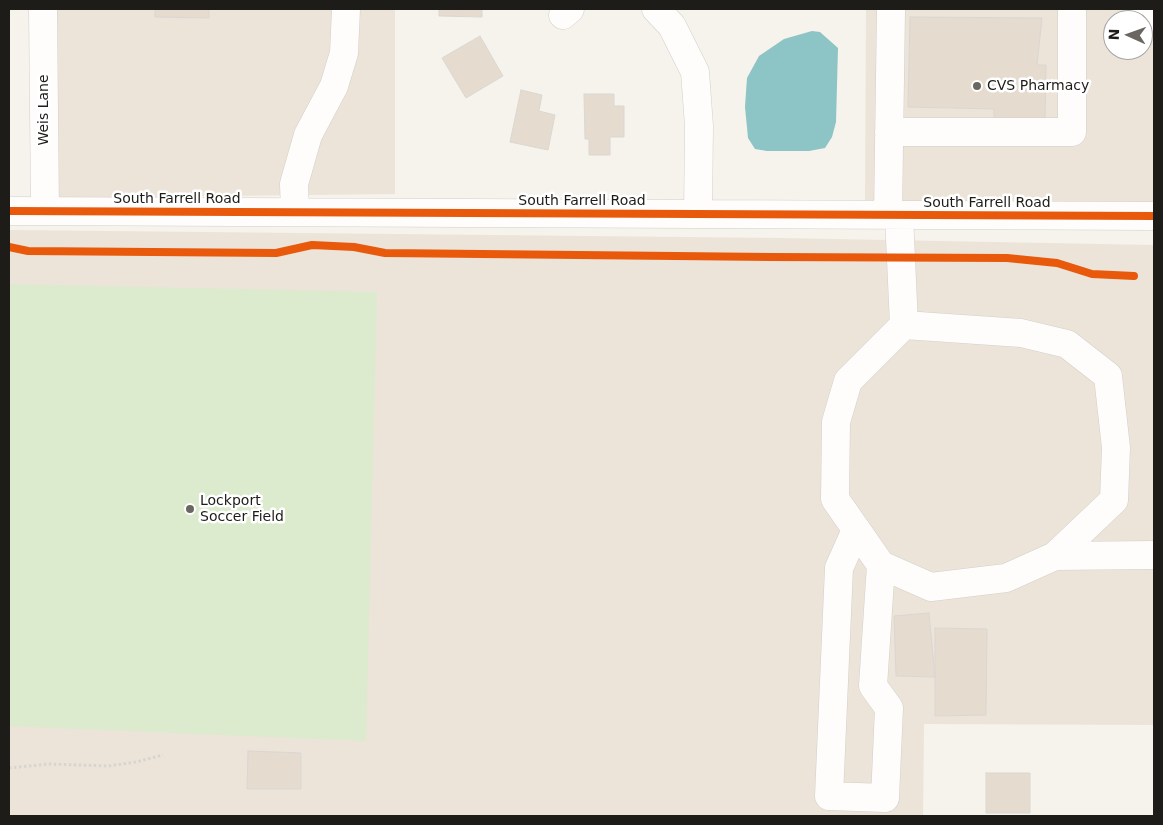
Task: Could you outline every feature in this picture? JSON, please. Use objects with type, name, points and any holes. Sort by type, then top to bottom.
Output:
[{"type":"street","name":"Weis Lane","points":[[43,9],[45,211]]},
{"type":"street","points":[[295,212],[294,184],[308,135],[334,86],[344,52],[346,9]]},
{"type":"street","points":[[656,9],[672,26],[695,72],[699,126],[698,214]]},
{"type":"street","points":[[892,9],[889,132],[904,325]]},
{"type":"street","points":[[889,132],[1072,132],[1072,9]]},
{"type":"street","points":[[1139,9],[1154,20]]},
{"type":"street","name":"South Farrell Road","points":[[9,211],[1154,216]]},
{"type":"street","points":[[904,325],[1021,333],[1067,344],[1108,376],[1116,448],[1114,500],[1055,556],[1006,578],[931,587],[882,565],[835,499],[836,422],[848,381],[904,325]]},
{"type":"street","points":[[856,530],[839,568],[829,796],[885,798],[889,708],[873,686],[882,565]]},
{"type":"street","points":[[1055,556],[1154,555]]},
{"type":"path","points":[[9,768],[48,764],[108,766],[136,762],[163,755]]},
{"type":"shaded area","points":[[51,9],[395,9],[395,194],[51,198]]},
{"type":"shaded area","points":[[866,9],[1154,9],[1154,208],[865,203]]},
{"type":"shaded area","points":[[9,230],[780,238],[1154,245],[1154,725],[924,724],[923,816],[9,816]]},
{"type":"green space","name":"Lockport Soccer Field","points":[[9,284],[377,292],[366,741],[9,726]]},
{"type":"water","points":[[812,31],[820,32],[838,48],[836,122],[832,137],[825,148],[809,151],[767,151],[755,149],[748,138],[745,107],[747,78],[759,56],[784,39]]},
{"type":"building","points":[[155,9],[209,9],[209,18],[155,17]]},
{"type":"building","points":[[439,9],[482,9],[482,17],[439,16]]},
{"type":"building","name":"CVS Pharmacy","points":[[910,17],[1042,18],[1037,65],[1046,65],[1045,121],[994,119],[994,109],[908,107]]},
{"type":"building","points":[[480,36],[503,76],[466,98],[442,58]]},
{"type":"building","points":[[521,90],[542,95],[539,111],[555,115],[548,150],[510,142]]},
{"type":"building","points":[[584,94],[614,94],[614,106],[624,106],[624,137],[610,137],[610,155],[589,155],[589,139],[585,139]]},
{"type":"building","points":[[929,613],[935,677],[896,676],[894,616]]},
{"type":"building","points":[[935,628],[987,629],[986,715],[935,716]]},
{"type":"building","points":[[248,751],[301,753],[301,789],[247,789]]},
{"type":"building","points":[[986,773],[1030,773],[1030,813],[986,813]]},
{"type":"cycle path","points":[[9,211],[1154,216]]},
{"type":"cycle path","points":[[9,247],[28,251],[276,253],[312,245],[354,247],[385,253],[1007,258],[1057,263],[1092,274],[1134,276]]},
{"type":"place","name":"CVS Pharmacy","points":[[977,86]]},
{"type":"place","name":"Lockport Soccer Field","points":[[190,509]]}]
